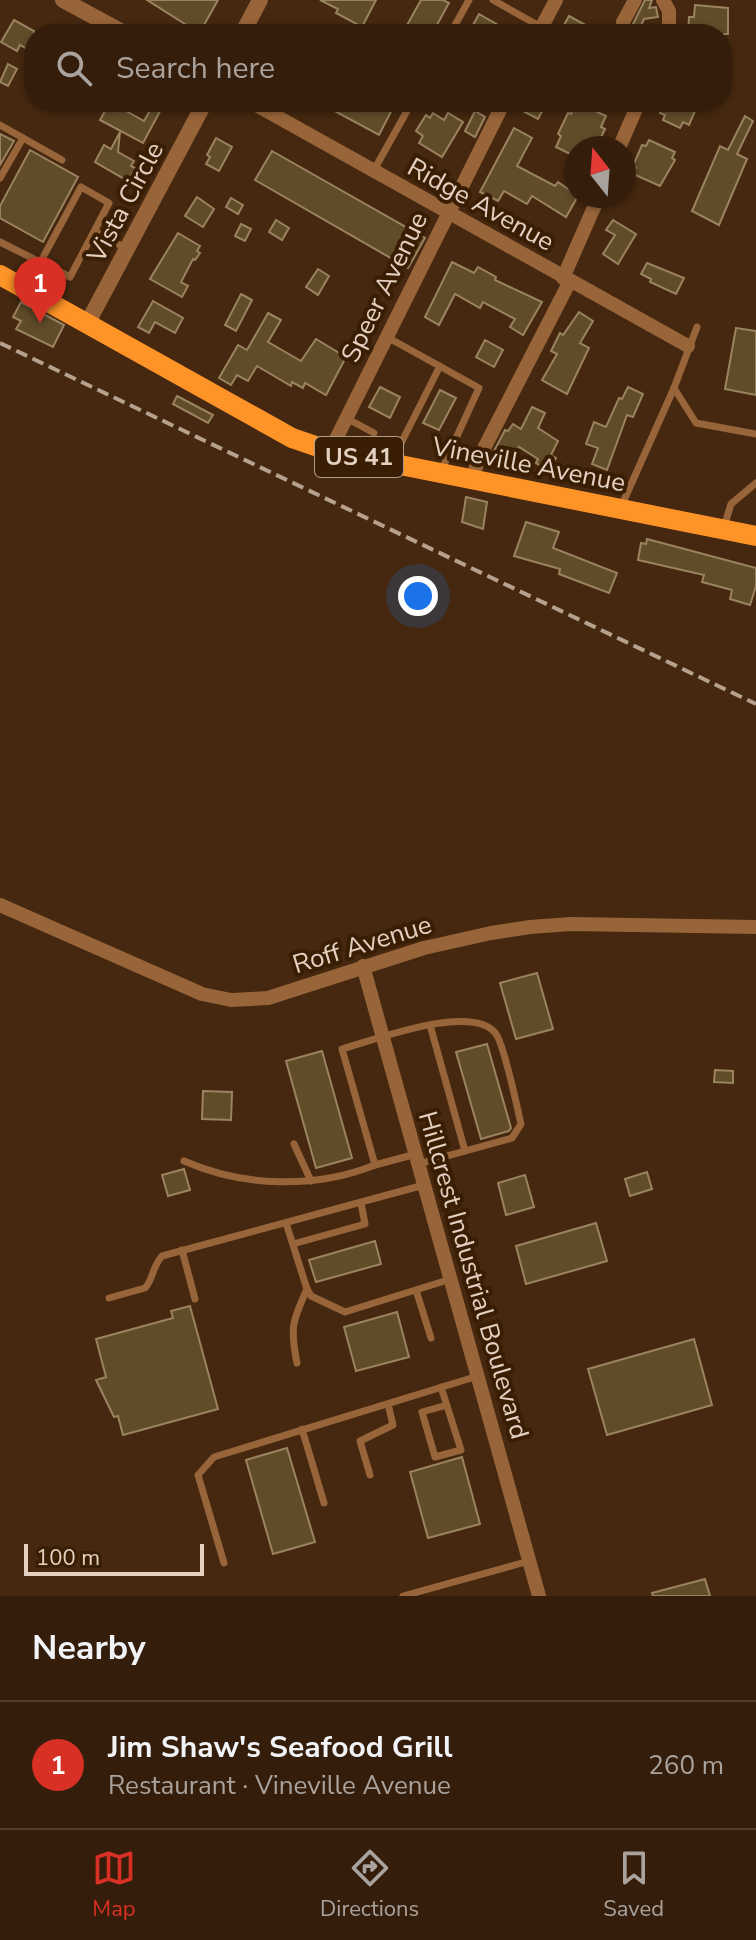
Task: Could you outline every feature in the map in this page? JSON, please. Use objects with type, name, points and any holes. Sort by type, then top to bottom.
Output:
[{"type":"main road","name":"Vineville Avenue","points":[[0,275],[292,438],[330,451],[756,536]]},
{"type":"street","points":[[63,0],[107,24]]},
{"type":"street","points":[[247,24],[260,0]]},
{"type":"street","points":[[543,24],[556,0]]},
{"type":"street","points":[[623,24],[635,0]]},
{"type":"street","points":[[663,0],[669,11],[669,24]]},
{"type":"street","name":"Vista Circle","points":[[87,324],[200,112]]},
{"type":"street","name":"Ridge Avenue","points":[[269,112],[688,346]]},
{"type":"street","name":"Speer Avenue","points":[[330,451],[499,112]]},
{"type":"street","points":[[624,136],[635,112]]},
{"type":"street","points":[[472,480],[478,460],[566,279],[594,208]]},
{"type":"street","name":"Roff Avenue","points":[[0,905],[202,994],[231,1000],[268,998],[424,948],[530,927],[571,924],[756,927]]},
{"type":"street","name":"Hillcrest Industrial Boulevard","points":[[363,966],[539,1596]]},
{"type":"lane","points":[[456,24],[469,0]]},
{"type":"lane","points":[[493,0],[531,24]]},
{"type":"lane","points":[[374,171],[406,112]]},
{"type":"lane","points":[[0,125],[62,160]]},
{"type":"lane","points":[[0,178],[23,138]]},
{"type":"lane","points":[[0,242],[40,263],[70,277],[109,203],[81,187],[40,263],[26,289]]},
{"type":"lane","points":[[95,231],[127,249]]},
{"type":"lane","points":[[620,509],[674,388],[697,327]]},
{"type":"lane","points":[[387,337],[479,388],[440,473]]},
{"type":"lane","points":[[391,463],[440,366]]},
{"type":"lane","points":[[674,388],[696,423],[756,434]]},
{"type":"lane","points":[[346,418],[374,433]]},
{"type":"lane","points":[[723,529],[731,504],[756,483]]},
{"type":"lane","points":[[184,1161],[210,1172],[293,1183],[329,1179],[375,1165],[465,1151],[512,1138],[521,1124],[497,1035],[485,1024],[448,1020],[342,1049],[375,1165]]},
{"type":"lane","points":[[430,1025],[465,1151]]},
{"type":"lane","points":[[294,1144],[311,1181]]},
{"type":"lane","points":[[109,1298],[145,1288],[153,1265],[162,1256],[424,1185]]},
{"type":"lane","points":[[293,1244],[365,1224],[361,1203]]},
{"type":"lane","points":[[286,1223],[311,1296],[345,1312],[451,1279]]},
{"type":"lane","points":[[182,1250],[195,1299]]},
{"type":"lane","points":[[297,1363],[291,1331],[307,1289]]},
{"type":"lane","points":[[416,1290],[431,1338]]},
{"type":"lane","points":[[224,1563],[198,1475],[214,1457],[478,1376]]},
{"type":"lane","points":[[441,1387],[447,1405],[461,1450],[435,1457],[422,1412],[447,1405]]},
{"type":"lane","points":[[370,1475],[360,1441],[393,1425],[388,1404]]},
{"type":"lane","points":[[302,1429],[324,1503]]},
{"type":"lane","points":[[403,1596],[529,1561]]},
{"type":"building","points":[[147,0],[218,0],[205,24],[185,24]]},
{"type":"building","points":[[320,0],[376,0],[364,24],[356,24],[336,13],[338,9]]},
{"type":"building","points":[[421,0],[449,3],[437,24],[408,24]]},
{"type":"building","points":[[645,0],[652,0],[649,8],[656,7],[658,17],[633,24]]},
{"type":"building","points":[[695,5],[728,8],[728,24],[689,24],[689,17],[694,17]]},
{"type":"building","points":[[479,14],[496,24],[474,24]]},
{"type":"building","points":[[569,16],[584,24],[565,24]]},
{"type":"building","points":[[14,20],[24,26],[24,47],[20,45],[17,51],[1,42]]},
{"type":"building","points":[[8,64],[17,69],[8,86],[0,82]]},
{"type":"building","points":[[104,112],[128,112],[144,121],[149,112],[160,112],[143,143],[100,120]]},
{"type":"building","points":[[336,112],[391,112],[379,135]]},
{"type":"building","points":[[474,112],[485,117],[475,137],[465,131]]},
{"type":"building","points":[[525,112],[542,112],[538,119]]},
{"type":"building","points":[[597,112],[606,116],[601,127],[605,129],[602,136],[564,136],[564,151],[556,147],[561,136],[558,134],[568,113]]},
{"type":"building","points":[[695,112],[689,125],[683,122],[680,128],[663,120],[665,115],[660,113]]},
{"type":"building","points":[[433,113],[444,120],[448,113],[463,122],[442,157],[419,143],[423,136],[416,131],[426,115],[430,118]]},
{"type":"building","points":[[745,116],[753,121],[737,154],[747,159],[719,225],[692,211],[720,146],[728,150]]},
{"type":"building","points":[[514,128],[532,138],[517,166],[555,186],[558,182],[564,186],[564,208],[571,208],[566,217],[532,196],[527,204],[504,191],[498,201],[480,192]]},
{"type":"building","points":[[120,132],[118,152],[134,161],[131,166],[135,168],[128,181],[95,162],[104,145],[111,149]]},
{"type":"building","points":[[0,134],[14,141],[0,165]]},
{"type":"building","points":[[216,138],[232,147],[219,171],[206,164]]},
{"type":"building","points":[[649,140],[675,152],[672,158],[675,160],[660,186],[636,175],[636,159],[642,145],[646,146]]},
{"type":"building","points":[[30,150],[78,177],[43,242],[0,218],[0,206]]},
{"type":"building","points":[[272,151],[425,238],[408,268],[255,180]]},
{"type":"building","points":[[197,197],[214,209],[203,227],[185,216]]},
{"type":"building","points":[[231,198],[243,205],[238,214],[226,207]]},
{"type":"building","points":[[276,220],[289,228],[282,240],[269,232]]},
{"type":"building","points":[[613,220],[636,234],[618,264],[603,254],[615,235],[606,230]]},
{"type":"building","points":[[241,224],[251,229],[245,241],[235,236]]},
{"type":"building","points":[[178,233],[200,246],[197,251],[200,253],[193,259],[181,282],[188,286],[182,297],[150,279]]},
{"type":"building","points":[[452,262],[474,273],[478,267],[496,277],[495,280],[542,302],[523,335],[510,327],[515,319],[483,302],[480,308],[455,294],[439,325],[425,317]]},
{"type":"building","points":[[647,263],[684,278],[676,294],[650,282],[651,279],[641,274]]},
{"type":"building","points":[[318,269],[329,276],[318,295],[306,287]]},
{"type":"building","points":[[241,294],[252,300],[236,331],[225,325]]},
{"type":"building","points":[[153,301],[183,318],[175,333],[155,322],[149,333],[138,327]]},
{"type":"building","points":[[21,302],[64,325],[53,347],[16,329],[21,321],[13,317]]},
{"type":"building","points":[[579,312],[593,321],[580,343],[589,348],[567,394],[542,380],[557,354],[551,351],[560,333],[563,335]]},
{"type":"building","points":[[268,313],[281,320],[268,342],[301,361],[316,339],[346,357],[326,395],[305,383],[303,388],[292,382],[291,386],[257,366],[248,381],[237,375],[231,385],[219,378],[238,345],[247,350]]},
{"type":"building","points":[[736,328],[756,331],[756,395],[725,389]]},
{"type":"building","points":[[485,340],[503,350],[494,367],[476,357]]},
{"type":"building","points":[[380,387],[400,397],[390,418],[369,407]]},
{"type":"building","points":[[628,387],[643,394],[633,417],[627,415],[607,470],[592,464],[598,448],[586,444],[594,422],[606,427],[619,398],[622,399]]},
{"type":"building","points":[[440,390],[456,398],[439,430],[423,423]]},
{"type":"building","points":[[177,396],[213,415],[208,423],[173,404]]},
{"type":"building","points":[[532,407],[545,413],[538,428],[558,441],[551,455],[556,458],[548,471],[536,463],[538,459],[519,447],[512,459],[494,451],[505,430],[508,431],[513,424],[521,429]]},
{"type":"building","points":[[466,497],[487,502],[483,529],[462,522]]},
{"type":"building","points":[[526,522],[559,532],[553,548],[617,573],[609,593],[559,574],[560,569],[514,556]]},
{"type":"building","points":[[647,539],[756,568],[756,586],[750,605],[730,599],[732,590],[702,582],[704,575],[638,560],[641,543],[646,544]]},
{"type":"building","points":[[537,973],[553,1029],[516,1039],[500,983]]},
{"type":"building","points":[[487,1044],[511,1128],[481,1139],[456,1052]]},
{"type":"building","points":[[322,1051],[352,1158],[316,1168],[286,1061]]},
{"type":"building","points":[[715,1070],[733,1071],[733,1083],[714,1082]]},
{"type":"building","points":[[203,1091],[232,1092],[231,1120],[202,1119]]},
{"type":"building","points":[[184,1169],[190,1190],[168,1196],[162,1175]]},
{"type":"building","points":[[647,1172],[652,1189],[630,1196],[625,1179]]},
{"type":"building","points":[[525,1175],[534,1207],[506,1215],[498,1183]]},
{"type":"building","points":[[596,1223],[607,1261],[526,1284],[516,1246]]},
{"type":"building","points":[[375,1241],[381,1264],[316,1282],[309,1260]]},
{"type":"building","points":[[190,1306],[218,1409],[123,1435],[118,1416],[114,1417],[96,1380],[106,1377],[96,1339],[173,1318],[171,1311]]},
{"type":"building","points":[[397,1312],[409,1357],[356,1371],[344,1327]]},
{"type":"building","points":[[694,1339],[712,1405],[607,1435],[588,1369]]},
{"type":"building","points":[[287,1448],[315,1542],[273,1554],[246,1460]]},
{"type":"building","points":[[462,1457],[480,1524],[428,1538],[410,1472]]},
{"type":"building","points":[[705,1579],[710,1596],[653,1596],[652,1593]]},
{"type":"railway","points":[[0,343],[756,704]]},
{"type":"place","name":"Jim Shaw's Seafood Grill","points":[[40,323]]}]
